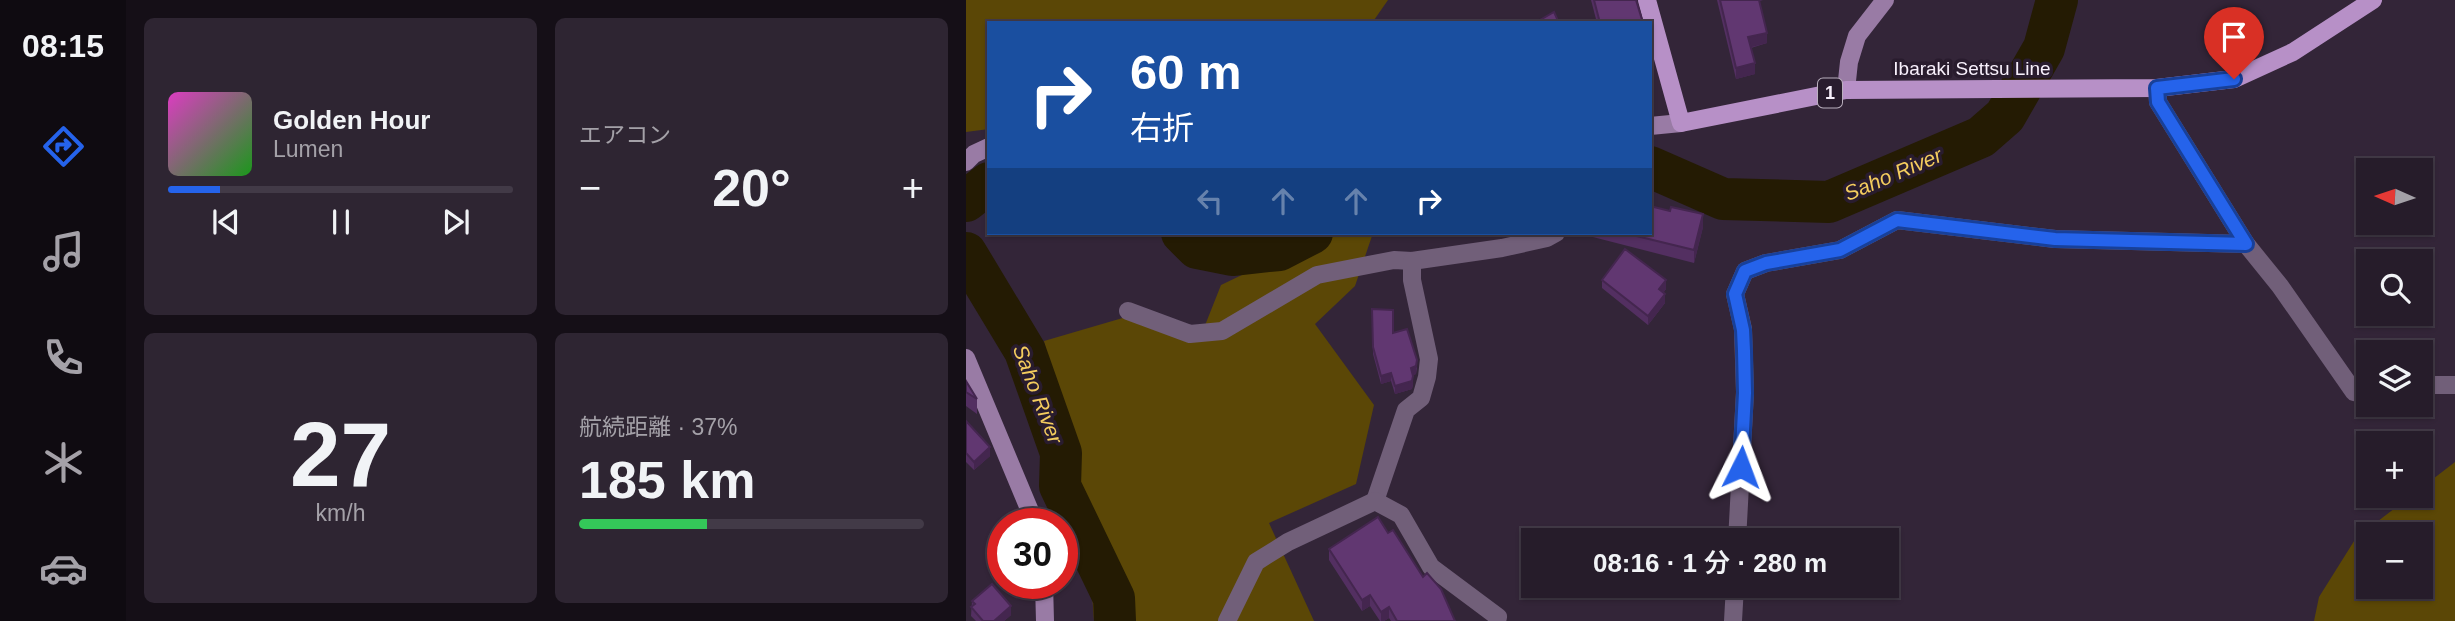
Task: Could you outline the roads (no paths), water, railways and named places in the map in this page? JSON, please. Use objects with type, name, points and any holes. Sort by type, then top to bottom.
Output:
[{"type":"main road","points":[[1647,0],[1681,123],[1652,126]]},
{"type":"main road","points":[[1846,90],[1849,62],[1857,36],[1885,0]]},
{"type":"main road","name":"Ibaraki Settsu Line","points":[[1681,123],[1846,90],[2157,88],[2234,79],[2293,52],[2373,0]]},
{"type":"main road","points":[[966,162],[974,154],[987,148]]},
{"type":"main road","points":[[966,358],[1029,508]]},
{"type":"main road","points":[[1044,599],[1045,621]]},
{"type":"street","points":[[2157,88],[2158,102],[2246,244],[2288,297],[2356,392]]},
{"type":"street","points":[[1738,528],[1745,393],[1743,330],[1735,294],[1745,271],[1766,263],[1840,250],[1897,220],[2055,239],[2246,244]]},
{"type":"street","points":[[1128,311],[1191,334],[1222,331],[1317,275],[1394,260],[1412,261],[1502,248],[1552,235]]},
{"type":"street","points":[[1227,621],[1256,562],[1287,542],[1375,501],[1406,410],[1421,398],[1427,377],[1429,359],[1412,280],[1412,261]]},
{"type":"street","points":[[2433,385],[2455,385]]},
{"type":"street","points":[[1375,501],[1401,515],[1431,567],[1498,617],[1497,621]]},
{"type":"street","points":[[1733,621],[1734,598]]},
{"type":"waterway","name":"Saho River","points":[[1652,168],[1723,199],[1829,202],[1981,137],[2005,116],[2044,48],[2057,0]]},
{"type":"waterway","name":"Saho River","points":[[966,201],[987,185]]},
{"type":"waterway","name":"Saho River","points":[[1184,235],[1197,248],[1232,255],[1279,250],[1308,235]]},
{"type":"waterway","name":"Saho River","points":[[966,253],[1025,351],[1061,453],[1060,486],[1114,598],[1115,621]]}]
